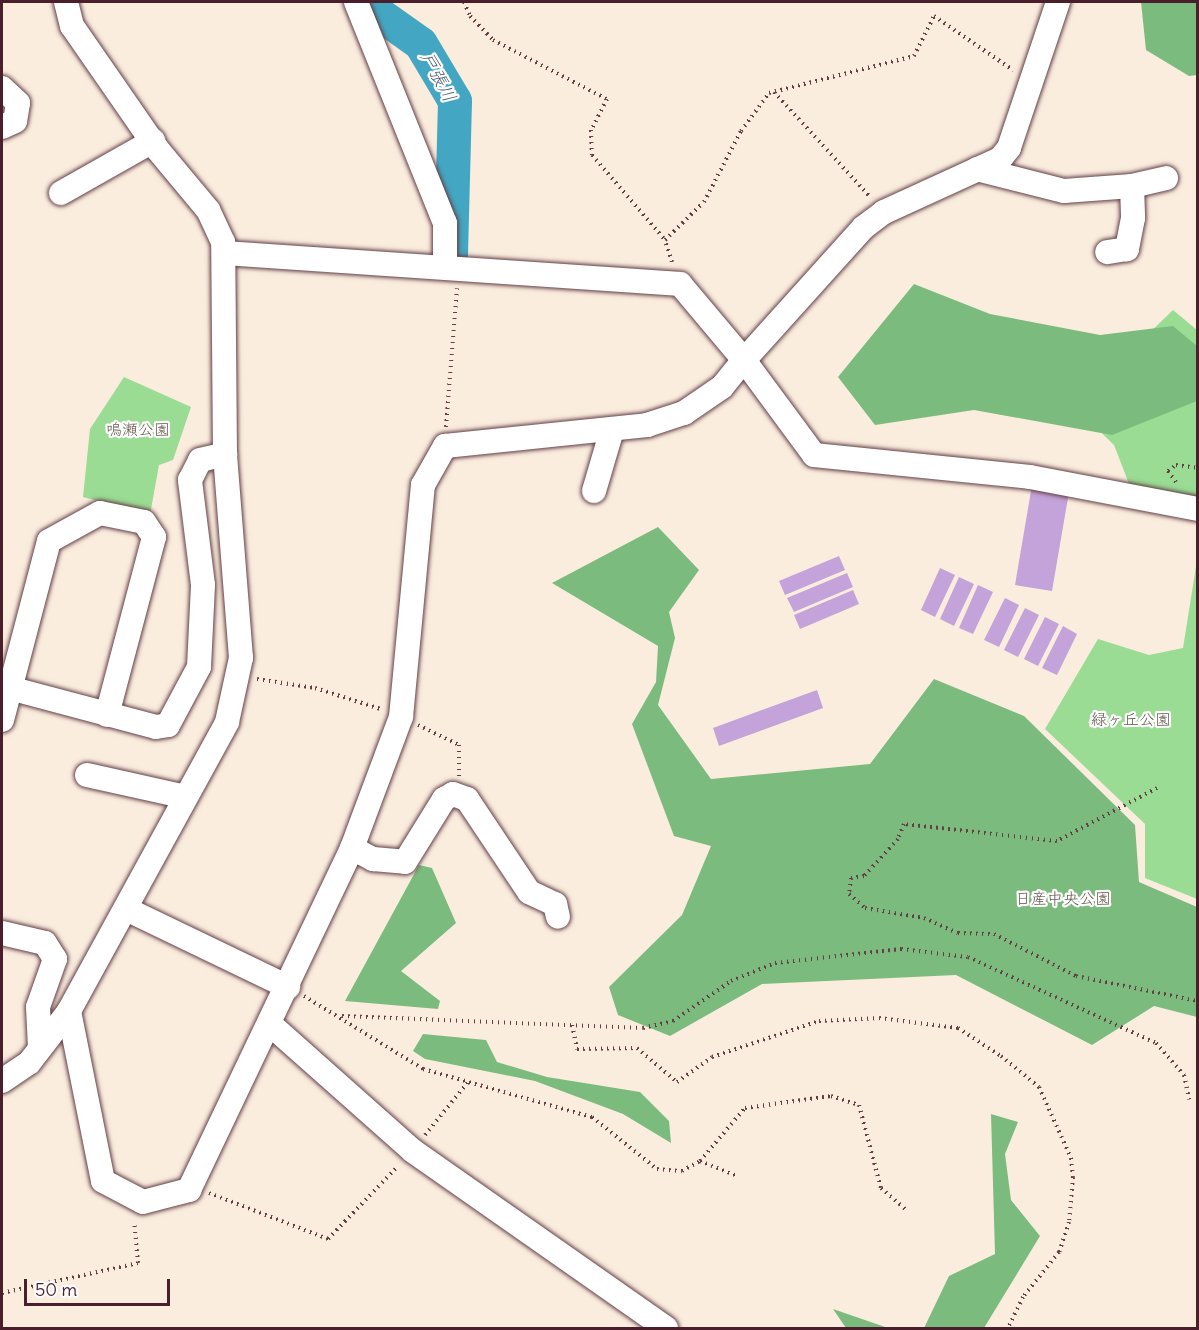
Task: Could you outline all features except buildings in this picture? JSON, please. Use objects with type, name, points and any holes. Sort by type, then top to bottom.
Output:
[{"type":"street","points":[[2,1081],[40,1048],[69,1011],[227,722],[241,658],[225,454],[225,253],[208,210],[153,141],[72,26],[66,2]]},
{"type":"street","points":[[356,2],[445,223],[452,266]]},
{"type":"street","points":[[69,1011],[103,1180],[132,1199],[143,1202],[189,1190],[271,1025],[352,848],[402,717],[423,485],[445,446],[612,430],[684,412],[722,387],[744,360],[884,212],[1000,159],[1010,147],[1058,2]]},
{"type":"street","points":[[2,88],[18,103],[15,121],[2,127]]},
{"type":"street","points":[[61,193],[153,141]]},
{"type":"street","points":[[977,169],[1064,191],[1132,186],[1166,178]]},
{"type":"street","points":[[1107,252],[1126,249],[1133,218],[1132,186]]},
{"type":"street","points":[[225,253],[452,266],[680,284],[744,360],[814,455],[1020,476],[1197,509]]},
{"type":"street","points":[[594,491],[612,430]]},
{"type":"street","points":[[6,687],[156,727],[168,725],[183,703],[199,667],[203,585],[190,480],[200,460],[225,454]]},
{"type":"street","points":[[2,720],[6,687],[49,541],[99,513],[144,522],[154,537],[107,715]]},
{"type":"street","points":[[87,775],[186,797]]},
{"type":"street","points":[[352,848],[373,859],[405,862],[444,799],[453,794],[467,799],[529,892],[555,904],[558,917]]},
{"type":"street","points":[[126,909],[288,987]]},
{"type":"street","points":[[2,933],[45,943],[55,959],[38,1007],[40,1048]]},
{"type":"street","points":[[271,1025],[413,1151],[666,1329]]},
{"type":"path","points":[[464,2],[470,16],[494,40],[607,99],[591,130],[592,155],[665,240],[680,284]]},
{"type":"path","points":[[665,240],[704,202],[741,132],[774,92],[914,56],[934,16],[1031,82]]},
{"type":"path","points":[[774,92],[884,212]]},
{"type":"path","points":[[445,446],[452,266]]},
{"type":"path","points":[[1187,484],[1169,478],[1168,471],[1176,465],[1197,468]]},
{"type":"path","points":[[1197,718],[1197,724]]},
{"type":"path","points":[[1157,789],[1057,841],[904,824],[898,839],[864,876],[851,878],[849,894],[865,908],[924,918],[958,933],[994,934],[1076,976],[1197,1002]]},
{"type":"path","points":[[342,1016],[661,1026],[731,981],[775,963],[900,949],[968,957],[1146,1038],[1177,1064],[1189,1099]]},
{"type":"path","points":[[288,987],[342,1016],[423,1069],[592,1117],[657,1169],[682,1171],[700,1161],[745,1108],[831,1096],[859,1105],[881,1188],[907,1211]]},
{"type":"path","points":[[572,1025],[577,1049],[637,1048],[677,1082],[712,1057],[819,1021],[879,1018],[958,1028],[1001,1056],[1039,1087],[1071,1158],[1072,1177],[1069,1222],[1059,1252],[1023,1297],[1008,1329]]},
{"type":"path","points":[[189,1190],[226,1196],[328,1239],[413,1151],[468,1082]]},
{"type":"path","points":[[700,1161],[735,1175]]},
{"type":"path","points":[[2,1293],[138,1263],[132,1199]]},
{"type":"green space","points":[[1141,2],[1197,2],[1197,75],[1189,76],[1146,50]]},
{"type":"green space","points":[[914,284],[990,314],[1100,335],[1173,326],[1197,346],[1197,401],[1112,435],[974,410],[875,425],[838,377]]},
{"type":"green space","points":[[1173,310],[1197,330],[1197,502],[1131,489],[1114,445],[1074,406]]},
{"type":"green space","name":"鳴瀬公園","points":[[124,377],[191,407],[173,460],[159,465],[150,515],[83,497],[90,429]]},
{"type":"green space","name":"日産中央公園","points":[[658,527],[699,570],[669,612],[675,638],[658,705],[711,779],[870,764],[934,679],[1024,716],[1135,825],[1139,882],[1197,907],[1197,1017],[1154,1006],[1092,1045],[956,975],[762,984],[670,1036],[618,1015],[609,987],[682,915],[711,846],[674,836],[632,724],[656,682],[658,646],[552,583]]},
{"type":"green space","name":"緑ヶ丘公園","points":[[1197,560],[1197,899],[1145,878],[1145,824],[1045,729],[1098,639],[1149,655],[1183,648]]},
{"type":"green space","points":[[419,865],[432,868],[456,923],[401,971],[440,1001],[438,1009],[345,1001]]},
{"type":"green space","points":[[423,1034],[486,1040],[497,1062],[547,1077],[640,1092],[669,1121],[671,1143],[623,1114],[535,1081],[425,1059],[413,1051]]},
{"type":"green space","points":[[991,1114],[1018,1122],[1005,1154],[1011,1200],[1040,1236],[984,1328],[924,1328],[949,1276],[995,1254]]},
{"type":"green space","points":[[833,1309],[888,1328],[846,1328]]},
{"type":"waterway","name":"戸張川","points":[[362,2],[421,44],[455,101],[451,255]]}]
